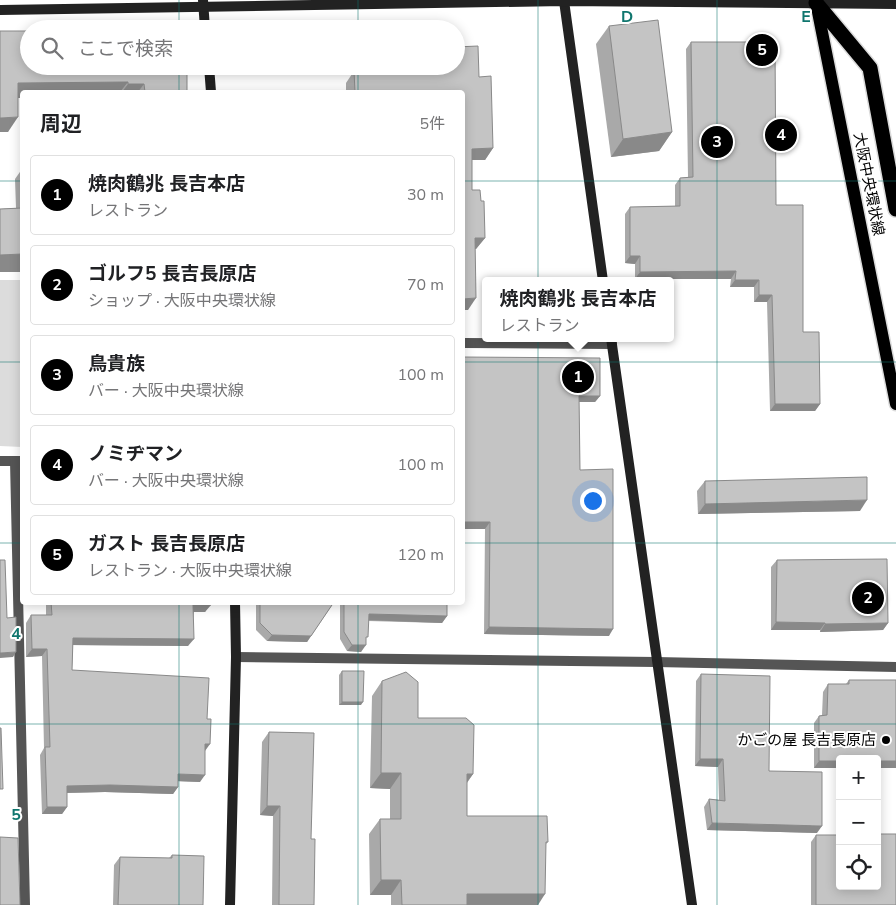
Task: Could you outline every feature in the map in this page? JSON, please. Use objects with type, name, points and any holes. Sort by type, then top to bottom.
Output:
[{"type":"highway","points":[[816,1],[870,68],[896,209]]},
{"type":"main road","name":"大阪中央環状線","points":[[816,1],[896,404]]},
{"type":"street","points":[[0,10],[203,4],[529,1],[816,1],[896,4]]},
{"type":"street","points":[[564,1],[602,277]]},
{"type":"street","points":[[203,4],[204,20]]},
{"type":"street","points":[[210,75],[211,90]]},
{"type":"street","points":[[465,344],[562,342]]},
{"type":"street","points":[[612,342],[656,662],[692,905]]},
{"type":"street","points":[[0,461],[19,461],[20,535]]},
{"type":"street","points":[[21,605],[25,905]]},
{"type":"street","points":[[230,905],[236,657],[235,605]]},
{"type":"street","points":[[236,657],[896,667]]},
{"type":"shaded area","points":[[0,280],[20,280],[20,447],[0,446]]},
{"type":"building","points":[[658,20],[672,132],[623,139],[609,26]]},
{"type":"building","points":[[0,31],[20,31],[20,75],[187,75],[187,90],[145,90],[144,84],[128,84],[128,82],[18,83],[18,117],[0,118]]},
{"type":"building","points":[[691,42],[775,42],[776,205],[803,205],[803,332],[819,332],[820,404],[775,404],[772,295],[759,295],[759,280],[735,280],[736,271],[640,272],[640,256],[630,256],[630,207],[680,206],[680,178],[693,177]]},
{"type":"building","points":[[478,46],[479,77],[491,76],[493,148],[472,149],[472,190],[480,190],[481,201],[484,201],[485,238],[475,238],[476,298],[465,299],[465,90],[355,90],[354,75],[465,75],[465,47]]},
{"type":"building","points":[[20,208],[20,254],[0,255],[0,209]]},
{"type":"building","points":[[465,357],[600,358],[600,396],[579,396],[580,470],[613,469],[613,629],[489,627],[490,522],[465,522]]},
{"type":"building","points":[[867,477],[867,500],[705,504],[705,481]]},
{"type":"building","points":[[887,559],[888,623],[825,624],[776,622],[777,560]]},
{"type":"building","points":[[0,560],[5,560],[7,618],[16,617],[16,652],[0,653]]},
{"type":"building","points":[[51,605],[193,605],[194,639],[73,638],[72,670],[209,678],[207,719],[211,719],[210,744],[205,744],[205,775],[178,774],[178,787],[67,786],[67,807],[47,807],[45,747],[50,747],[47,649],[32,649],[31,615],[52,615]]},
{"type":"building","points":[[260,605],[332,605],[311,636],[272,635],[260,623]]},
{"type":"building","points":[[344,605],[447,605],[447,616],[369,614],[366,645],[352,645],[344,632]]},
{"type":"building","points":[[342,671],[364,671],[363,702],[342,702]]},
{"type":"building","points":[[406,672],[418,682],[418,718],[466,718],[474,725],[473,774],[467,774],[467,816],[547,816],[548,842],[546,842],[545,894],[467,894],[467,905],[402,905],[401,880],[381,880],[380,819],[401,819],[401,773],[381,773],[382,681]]},
{"type":"building","points":[[701,674],[770,676],[769,771],[822,772],[822,826],[712,823],[709,799],[725,801],[723,759],[700,759]]},
{"type":"building","points":[[849,680],[896,680],[896,761],[881,761],[881,755],[836,755],[836,761],[819,761],[819,716],[827,715],[828,684],[849,684]]},
{"type":"building","points":[[1,728],[3,789],[0,789]]},
{"type":"building","points":[[269,732],[314,733],[311,839],[315,839],[314,905],[279,905],[280,806],[267,806]]},
{"type":"building","points":[[881,834],[896,834],[896,905],[816,905],[816,835],[836,835],[836,890],[881,890]]},
{"type":"building","points":[[0,837],[18,838],[20,905],[0,905]]},
{"type":"building","points":[[172,855],[204,856],[203,905],[118,905],[120,857],[172,858]]},
{"type":"place","name":"ガスト 長吉長原店","points":[[762,50]]},
{"type":"place","name":"ノミヂマン","points":[[781,135]]},
{"type":"place","name":"鳥貴族","points":[[717,142]]},
{"type":"place","name":"焼肉鶴兆 長吉本店","points":[[578,377]]},
{"type":"place","name":"ゴルフ5 長吉長原店","points":[[868,598]]},
{"type":"place","name":"かごの屋 長吉長原店","points":[[886,740]]}]
